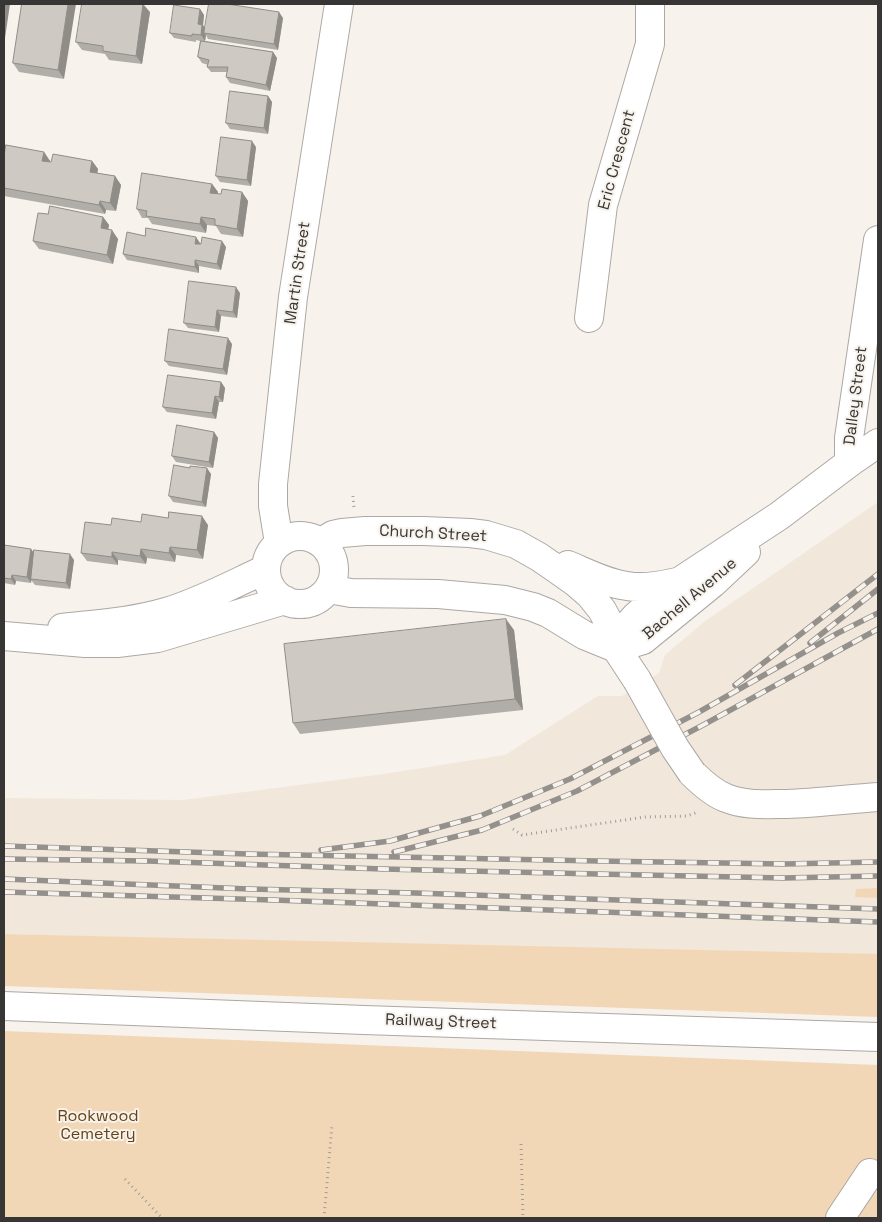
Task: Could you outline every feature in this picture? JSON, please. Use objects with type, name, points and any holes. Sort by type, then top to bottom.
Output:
[{"type":"main road","name":"Martin Street","points":[[279,543],[273,506],[273,484],[293,297],[339,4]]},
{"type":"main road","name":"Eric Crescent","points":[[589,318],[604,205],[650,44],[650,4]]},
{"type":"main road","name":"Dalley Street","points":[[849,463],[849,438],[878,240]]},
{"type":"main road","name":"Bachell Avenue","points":[[616,648],[629,624],[659,596],[677,582],[778,516],[878,443]]},
{"type":"main road","name":"Bachell Avenue","points":[[616,648],[643,640],[697,596],[726,572],[778,516]]},
{"type":"main road","name":"Church Street","points":[[320,542],[333,535],[342,533],[424,531],[470,533],[494,537],[516,544],[547,562],[575,582],[590,595],[602,610],[610,623],[616,648],[637,680],[675,748],[692,773],[711,790],[726,798],[743,803],[761,804],[878,797]]},
{"type":"main road","points":[[300,535],[310,537],[327,548],[332,555],[334,573],[328,589],[321,597],[312,602],[302,604],[291,603],[281,598],[272,590],[267,580],[267,559],[279,543],[288,537],[300,535]]},
{"type":"main road","points":[[516,544],[617,584],[645,587],[677,582]]},
{"type":"main road","points":[[4,636],[133,619],[164,613],[266,570]]},
{"type":"main road","points":[[328,589],[351,593],[438,594],[505,600],[548,613],[584,635],[616,648]]},
{"type":"main road","points":[[4,636],[85,643],[117,643],[158,638],[285,600]]},
{"type":"main road","name":"Railway Street","points":[[4,1006],[878,1037]]},
{"type":"main road","points":[[840,1218],[870,1173]]},
{"type":"path","points":[[513,829],[522,835],[645,817],[687,816],[730,799]]},
{"type":"path","points":[[324,1218],[332,1125]]},
{"type":"path","points":[[521,1144],[523,1218]]},
{"type":"path","points":[[125,1178],[162,1218]]},
{"type":"shaded area","points":[[878,502],[878,957],[4,934],[4,798],[183,800],[384,774],[505,755],[598,696],[622,696],[659,673],[665,655],[704,622]]},
{"type":"green space","points":[[878,888],[878,898],[855,897],[856,889]]},
{"type":"green space","points":[[4,934],[878,954],[878,1017],[4,986]]},
{"type":"green space","name":"Rookwood Cemetery","points":[[4,1031],[878,1065],[878,1218],[4,1218]]},
{"type":"building","points":[[22,4],[68,4],[58,70],[13,63]]},
{"type":"building","points":[[82,4],[143,4],[136,56],[103,51],[103,46],[76,42]]},
{"type":"building","points":[[209,4],[227,4],[279,12],[274,44],[204,33]]},
{"type":"building","points":[[174,5],[200,9],[198,24],[202,25],[201,35],[192,34],[192,36],[170,33]]},
{"type":"building","points":[[201,41],[273,52],[266,85],[226,77],[228,67],[207,67],[209,60],[198,57]]},
{"type":"building","points":[[230,91],[268,96],[264,128],[226,123]]},
{"type":"building","points":[[221,137],[252,141],[247,180],[216,176]]},
{"type":"building","points":[[6,145],[44,152],[42,161],[51,162],[53,154],[92,161],[90,172],[115,176],[110,203],[100,201],[99,205],[4,188]]},
{"type":"building","points":[[142,173],[212,184],[210,193],[221,194],[222,189],[242,192],[237,229],[215,225],[215,219],[201,217],[200,224],[146,216],[147,211],[137,209]]},
{"type":"building","points":[[50,206],[103,217],[101,228],[112,230],[107,255],[33,241],[38,213],[48,214]]},
{"type":"building","points":[[146,228],[196,237],[195,244],[201,244],[202,237],[222,241],[217,264],[195,260],[195,267],[123,254],[127,232],[145,236]]},
{"type":"building","points":[[189,281],[236,287],[233,312],[217,310],[215,327],[184,323]]},
{"type":"building","points":[[169,329],[228,338],[223,369],[165,361]]},
{"type":"building","points":[[168,375],[221,382],[219,397],[215,396],[212,413],[163,407]]},
{"type":"building","points":[[177,425],[214,432],[209,462],[172,456]]},
{"type":"building","points":[[174,465],[190,468],[190,466],[207,468],[202,502],[169,496]]},
{"type":"building","points":[[169,512],[202,516],[197,550],[170,547],[169,553],[141,549],[140,556],[112,552],[112,557],[81,553],[85,522],[111,525],[112,518],[141,522],[142,514],[168,518]]},
{"type":"building","points":[[4,545],[31,549],[27,577],[12,575],[11,579],[4,578]]},
{"type":"building","points":[[34,550],[70,554],[66,583],[31,579]]},
{"type":"building","points":[[506,619],[515,699],[293,723],[284,644]]},
{"type":"railway","points":[[735,685],[878,574]]},
{"type":"railway","points":[[810,643],[878,589]]},
{"type":"railway","points":[[321,850],[390,841],[480,816],[570,779],[699,712],[838,633],[878,613]]},
{"type":"railway","points":[[394,852],[482,830],[577,791],[705,724],[878,629]]},
{"type":"railway","points":[[4,846],[248,854],[598,861],[784,864],[878,862]]},
{"type":"railway","points":[[4,859],[783,878],[878,876]]},
{"type":"railway","points":[[4,879],[249,889],[878,909]]},
{"type":"railway","points":[[4,892],[878,922]]}]
